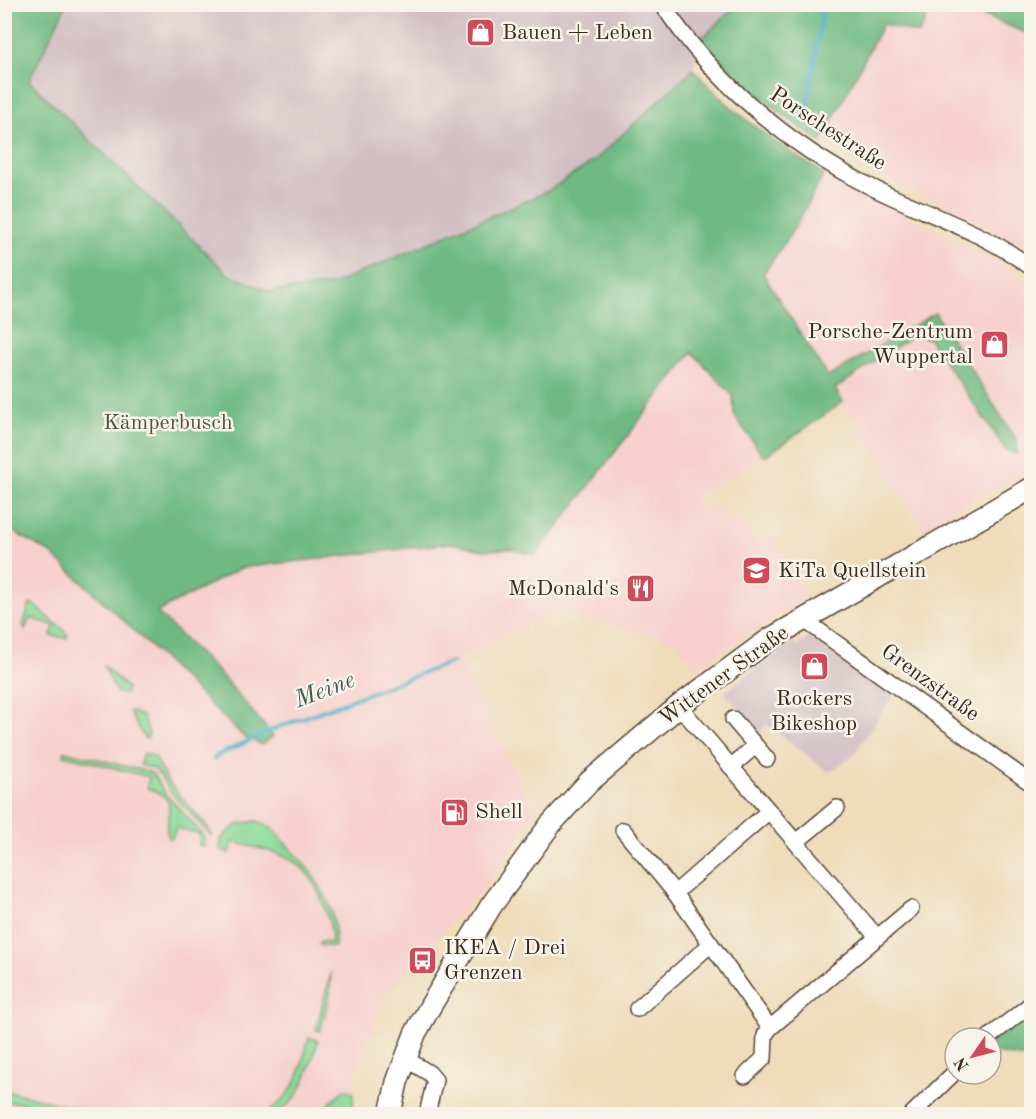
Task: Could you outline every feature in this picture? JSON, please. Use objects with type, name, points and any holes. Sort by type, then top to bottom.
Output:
[{"type":"main road","name":"Wittener Straße","points":[[390,1114],[418,1027],[475,933],[537,844],[576,796],[601,771],[679,706],[770,639],[1032,488]]},
{"type":"street","name":"Porschestraße","points":[[662,4],[680,32],[742,98],[816,153],[869,185],[990,241],[1032,268]]},
{"type":"street","name":"Grenzstraße","points":[[803,619],[1032,784]]},
{"type":"street","points":[[679,706],[877,937]]},
{"type":"street","points":[[733,719],[767,759]]},
{"type":"street","points":[[731,767],[755,746]]},
{"type":"street","points":[[796,842],[837,808]]},
{"type":"street","points":[[675,892],[769,811]]},
{"type":"street","points":[[623,830],[675,892],[770,1028]]},
{"type":"street","points":[[745,1076],[764,1058],[765,1035],[770,1028],[912,909]]},
{"type":"street","points":[[637,1009],[711,944]]},
{"type":"street","points":[[1003,1026],[1032,1003]]},
{"type":"street","points":[[406,1059],[429,1073],[435,1080],[427,1114]]},
{"type":"street","points":[[912,1114],[943,1084]]},
{"type":"shaded area","points":[[65,5],[737,5],[701,39],[693,69],[594,161],[548,191],[332,285],[271,292],[226,271],[29,81]]},
{"type":"shaded area","points":[[933,5],[959,5],[1031,35],[1031,252],[1006,236],[880,175],[821,142],[884,23],[919,34]]},
{"type":"shaded area","name":"Porsche-Zentrum Wuppertal","points":[[824,174],[1001,263],[1031,285],[1031,472],[1027,471],[937,519],[938,523],[925,530],[835,389],[913,336],[928,338],[1006,450],[935,313],[828,377],[763,274],[794,229]]},
{"type":"shaded area","points":[[692,352],[731,393],[733,414],[763,458],[695,497],[703,511],[714,505],[726,517],[744,525],[757,545],[773,536],[808,596],[698,667],[673,640],[555,612],[458,660],[535,812],[493,876],[384,997],[350,1090],[344,1089],[319,1114],[5,1114],[4,527],[49,552],[244,737],[263,745],[272,736],[223,677],[156,612],[241,568],[451,543],[482,550],[511,549],[536,554]]},
{"type":"shaded area","points":[[810,637],[893,696],[852,757],[829,772],[766,724],[760,733],[724,692],[794,641],[797,646]]},
{"type":"green space","name":"Kämperbusch","points":[[5,4],[66,5],[29,81],[228,274],[271,292],[332,285],[548,191],[594,161],[693,69],[754,126],[824,174],[794,229],[763,274],[828,377],[935,313],[1017,441],[1017,454],[1006,450],[928,338],[913,336],[835,389],[843,402],[764,457],[734,415],[733,396],[692,352],[536,555],[511,549],[482,550],[451,543],[241,568],[157,612],[223,677],[273,736],[263,745],[244,737],[49,552],[5,527]]},
{"type":"green space","points":[[737,5],[933,5],[919,34],[883,24],[821,142],[758,94],[701,39]]},
{"type":"green space","points":[[959,5],[1031,5],[1031,35]]},
{"type":"green space","points":[[30,604],[33,604],[67,633],[67,638],[51,636],[54,625],[30,618],[25,629],[23,625]]},
{"type":"green space","points":[[103,665],[127,688],[125,694],[117,693]]},
{"type":"green space","points":[[129,712],[143,717],[149,734],[147,739]]},
{"type":"green space","points":[[65,751],[152,773],[164,792],[205,837],[204,847],[199,845],[200,834],[176,828],[172,838],[169,838],[167,823],[169,804],[166,798],[147,788],[149,777],[64,755]]},
{"type":"green space","points":[[143,753],[155,757],[166,779],[209,829],[212,837],[171,792],[155,769],[140,765]]},
{"type":"green space","points":[[257,821],[277,833],[315,878],[329,903],[333,917],[335,947],[319,945],[320,941],[332,942],[329,921],[315,885],[298,865],[276,853],[233,842],[229,853],[220,849],[222,837],[239,824]]},
{"type":"green space","points":[[331,972],[330,995],[320,1031],[316,1030]]},
{"type":"green space","points":[[1031,1013],[1031,1059],[1003,1054],[1003,1035]]},
{"type":"green space","points":[[309,1037],[318,1040],[302,1086],[287,1106],[277,1112],[266,1114],[285,1098],[296,1081]]},
{"type":"green space","points":[[344,1089],[353,1092],[353,1114],[319,1114]]},
{"type":"green space","points":[[4,1090],[98,1114],[74,1113],[29,1104],[5,1102]]},
{"type":"waterway","name":"Meine","points":[[806,112],[824,4]]},
{"type":"waterway","name":"Meine","points":[[214,759],[218,755],[279,727],[452,662]]},
{"type":"place","name":"Bauen + Leben","points":[[481,33]]},
{"type":"place","name":"Porsche-Zentrum Wuppertal","points":[[994,345]]},
{"type":"place","name":"KiTa Quellstein","points":[[757,571]]},
{"type":"place","name":"McDonald's","points":[[640,589]]},
{"type":"place","name":"Rockers Bikeshop","points":[[814,667]]},
{"type":"place","name":"Shell","points":[[454,812]]},
{"type":"place","name":"IKEA / Drei Grenzen","points":[[423,961]]}]
